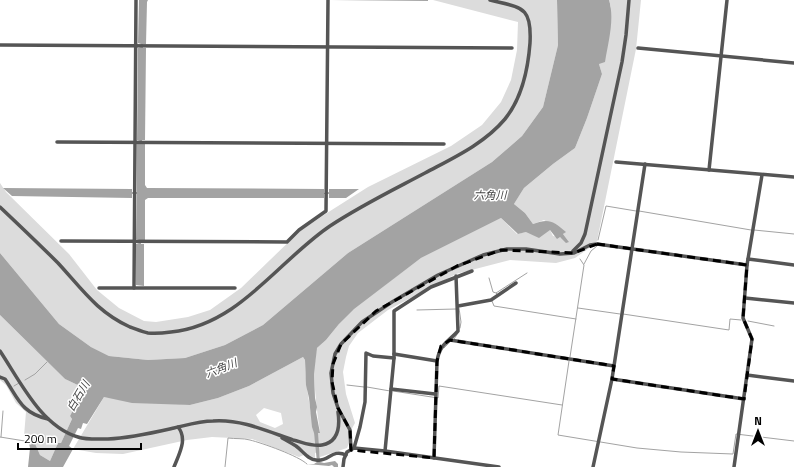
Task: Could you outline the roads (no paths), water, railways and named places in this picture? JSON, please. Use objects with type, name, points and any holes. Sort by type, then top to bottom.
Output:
[{"type":"street","points":[[134,288],[136,0]]},
{"type":"street","points":[[61,241],[287,242],[299,230],[326,211],[328,0]]},
{"type":"street","points":[[0,206],[58,263],[91,301],[104,312],[123,324],[140,331],[157,333],[193,328],[212,320],[246,298],[264,284],[310,240],[370,202],[472,147],[492,132],[505,118],[517,100],[524,82],[530,46],[530,25],[529,18],[526,13],[510,5],[490,0]]},
{"type":"street","points":[[570,253],[581,243],[585,234],[622,62],[629,0]]},
{"type":"street","points":[[709,170],[727,0]]},
{"type":"street","points":[[0,45],[512,48]]},
{"type":"street","points":[[638,48],[794,63]]},
{"type":"street","points":[[57,142],[444,144]]},
{"type":"street","points":[[616,162],[794,177]]},
{"type":"street","points":[[593,467],[612,379],[645,164]]},
{"type":"street","points":[[734,467],[752,339],[743,318],[747,265],[762,175]]},
{"type":"street","points":[[352,449],[350,430],[338,408],[333,393],[332,364],[335,354],[349,334],[376,311],[438,275],[494,251],[526,249],[556,254],[574,253],[590,245],[597,244],[747,265]]},
{"type":"street","points":[[748,259],[794,265]]},
{"type":"street","points":[[385,451],[394,356],[394,311],[431,287],[472,271]]},
{"type":"street","points":[[434,458],[437,361],[441,346],[451,340],[458,330],[456,276]]},
{"type":"street","points":[[458,309],[491,300],[516,283]]},
{"type":"street","points":[[100,288],[235,288]]},
{"type":"street","points":[[745,298],[794,304]]},
{"type":"street","points":[[451,340],[614,366]]},
{"type":"street","points":[[0,351],[35,404],[48,419]]},
{"type":"street","points":[[344,467],[344,459],[352,449],[360,427],[366,388],[366,353],[373,356],[394,356],[437,361]]},
{"type":"street","points":[[747,375],[794,381]]},
{"type":"street","points":[[0,377],[5,379],[18,401],[28,410],[48,419],[63,430],[79,437],[99,439],[122,438],[213,421],[230,421],[246,424],[310,445],[322,446],[334,440],[337,436],[338,408]]},
{"type":"street","points":[[612,379],[744,399]]},
{"type":"street","points":[[391,390],[435,396]]},
{"type":"street","points":[[174,467],[182,443],[182,431],[178,427]]},
{"type":"street","points":[[276,434],[297,447],[309,458],[319,460],[335,453],[342,453],[346,455]]},
{"type":"street","points":[[352,449],[385,451],[499,467]]},
{"type":"street","points":[[456,467],[457,461]]},
{"type":"water","points":[[139,0],[148,0],[146,44],[143,44],[143,48],[146,48],[145,140],[142,140],[142,144],[145,144],[145,185],[147,188],[324,189],[324,193],[329,192],[329,189],[359,189],[346,198],[329,198],[329,194],[324,194],[324,198],[148,198],[145,200],[145,240],[141,240],[141,244],[144,244],[144,286],[136,285],[136,244],[139,243],[139,240],[136,239],[137,194],[132,194],[132,198],[12,196],[3,188],[132,189],[132,192],[137,192],[137,144],[140,144],[140,141],[137,140],[138,48],[141,47],[141,44],[138,43]]},
{"type":"water","points":[[331,0],[428,0],[428,1]]},
{"type":"water","name":"六角川","points":[[557,0],[609,0],[611,7],[611,23],[605,62],[599,64],[602,74],[575,148],[524,188],[514,204],[525,213],[533,224],[547,221],[558,225],[566,232],[563,234],[569,242],[566,243],[560,237],[557,239],[550,230],[539,238],[526,232],[518,234],[501,218],[421,258],[354,309],[317,348],[314,374],[317,407],[316,412],[320,433],[318,433],[320,462],[324,463],[335,461],[338,464],[338,467],[334,467],[332,465],[307,464],[314,464],[317,462],[306,385],[305,360],[303,357],[249,386],[218,398],[190,405],[132,403],[104,397],[87,424],[83,423],[81,429],[78,428],[69,446],[73,449],[63,467],[28,467],[30,448],[29,443],[33,439],[40,455],[50,461],[58,443],[61,443],[72,419],[70,416],[84,388],[65,379],[0,315],[0,253],[59,324],[91,347],[109,356],[148,360],[185,358],[225,345],[263,325],[348,253],[492,162],[522,136],[543,107],[558,45]]},
{"type":"waterway","points":[[598,240],[606,206],[636,211]]},
{"type":"waterway","points":[[639,211],[751,230]]},
{"type":"waterway","points":[[754,230],[794,234]]},
{"type":"waterway","points":[[584,264],[591,251],[597,246]]},
{"type":"waterway","points":[[570,357],[584,265],[580,259]]},
{"type":"waterway","points":[[498,295],[496,293],[527,273]]},
{"type":"waterway","points":[[489,278],[493,292],[496,293]]},
{"type":"waterway","points":[[492,301],[494,306],[576,319]]},
{"type":"waterway","points":[[459,308],[461,322],[460,328]]},
{"type":"waterway","points":[[578,308],[620,314]]},
{"type":"waterway","points":[[417,310],[456,309]]},
{"type":"waterway","points":[[623,314],[729,330],[730,319],[741,320]]},
{"type":"waterway","points":[[748,321],[774,326]]},
{"type":"waterway","points":[[454,339],[458,333]]},
{"type":"waterway","points":[[444,348],[450,342]]},
{"type":"waterway","points":[[569,361],[558,435],[637,448],[681,452],[733,454],[736,434],[794,441]]},
{"type":"waterway","points":[[25,380],[35,374],[47,362]]},
{"type":"waterway","points":[[14,386],[19,383]]},
{"type":"waterway","points":[[347,385],[364,387]]},
{"type":"waterway","points":[[393,391],[438,398],[439,386],[562,405]]},
{"type":"waterway","points":[[367,387],[390,391]]},
{"type":"waterway","points":[[1,437],[3,411]]},
{"type":"waterway","points":[[0,437],[31,442]]},
{"type":"waterway","points":[[225,467],[228,438],[247,439],[263,444],[289,454],[307,464]]},
{"type":"water label","name":"白石川","points":[[78,396]]}]
